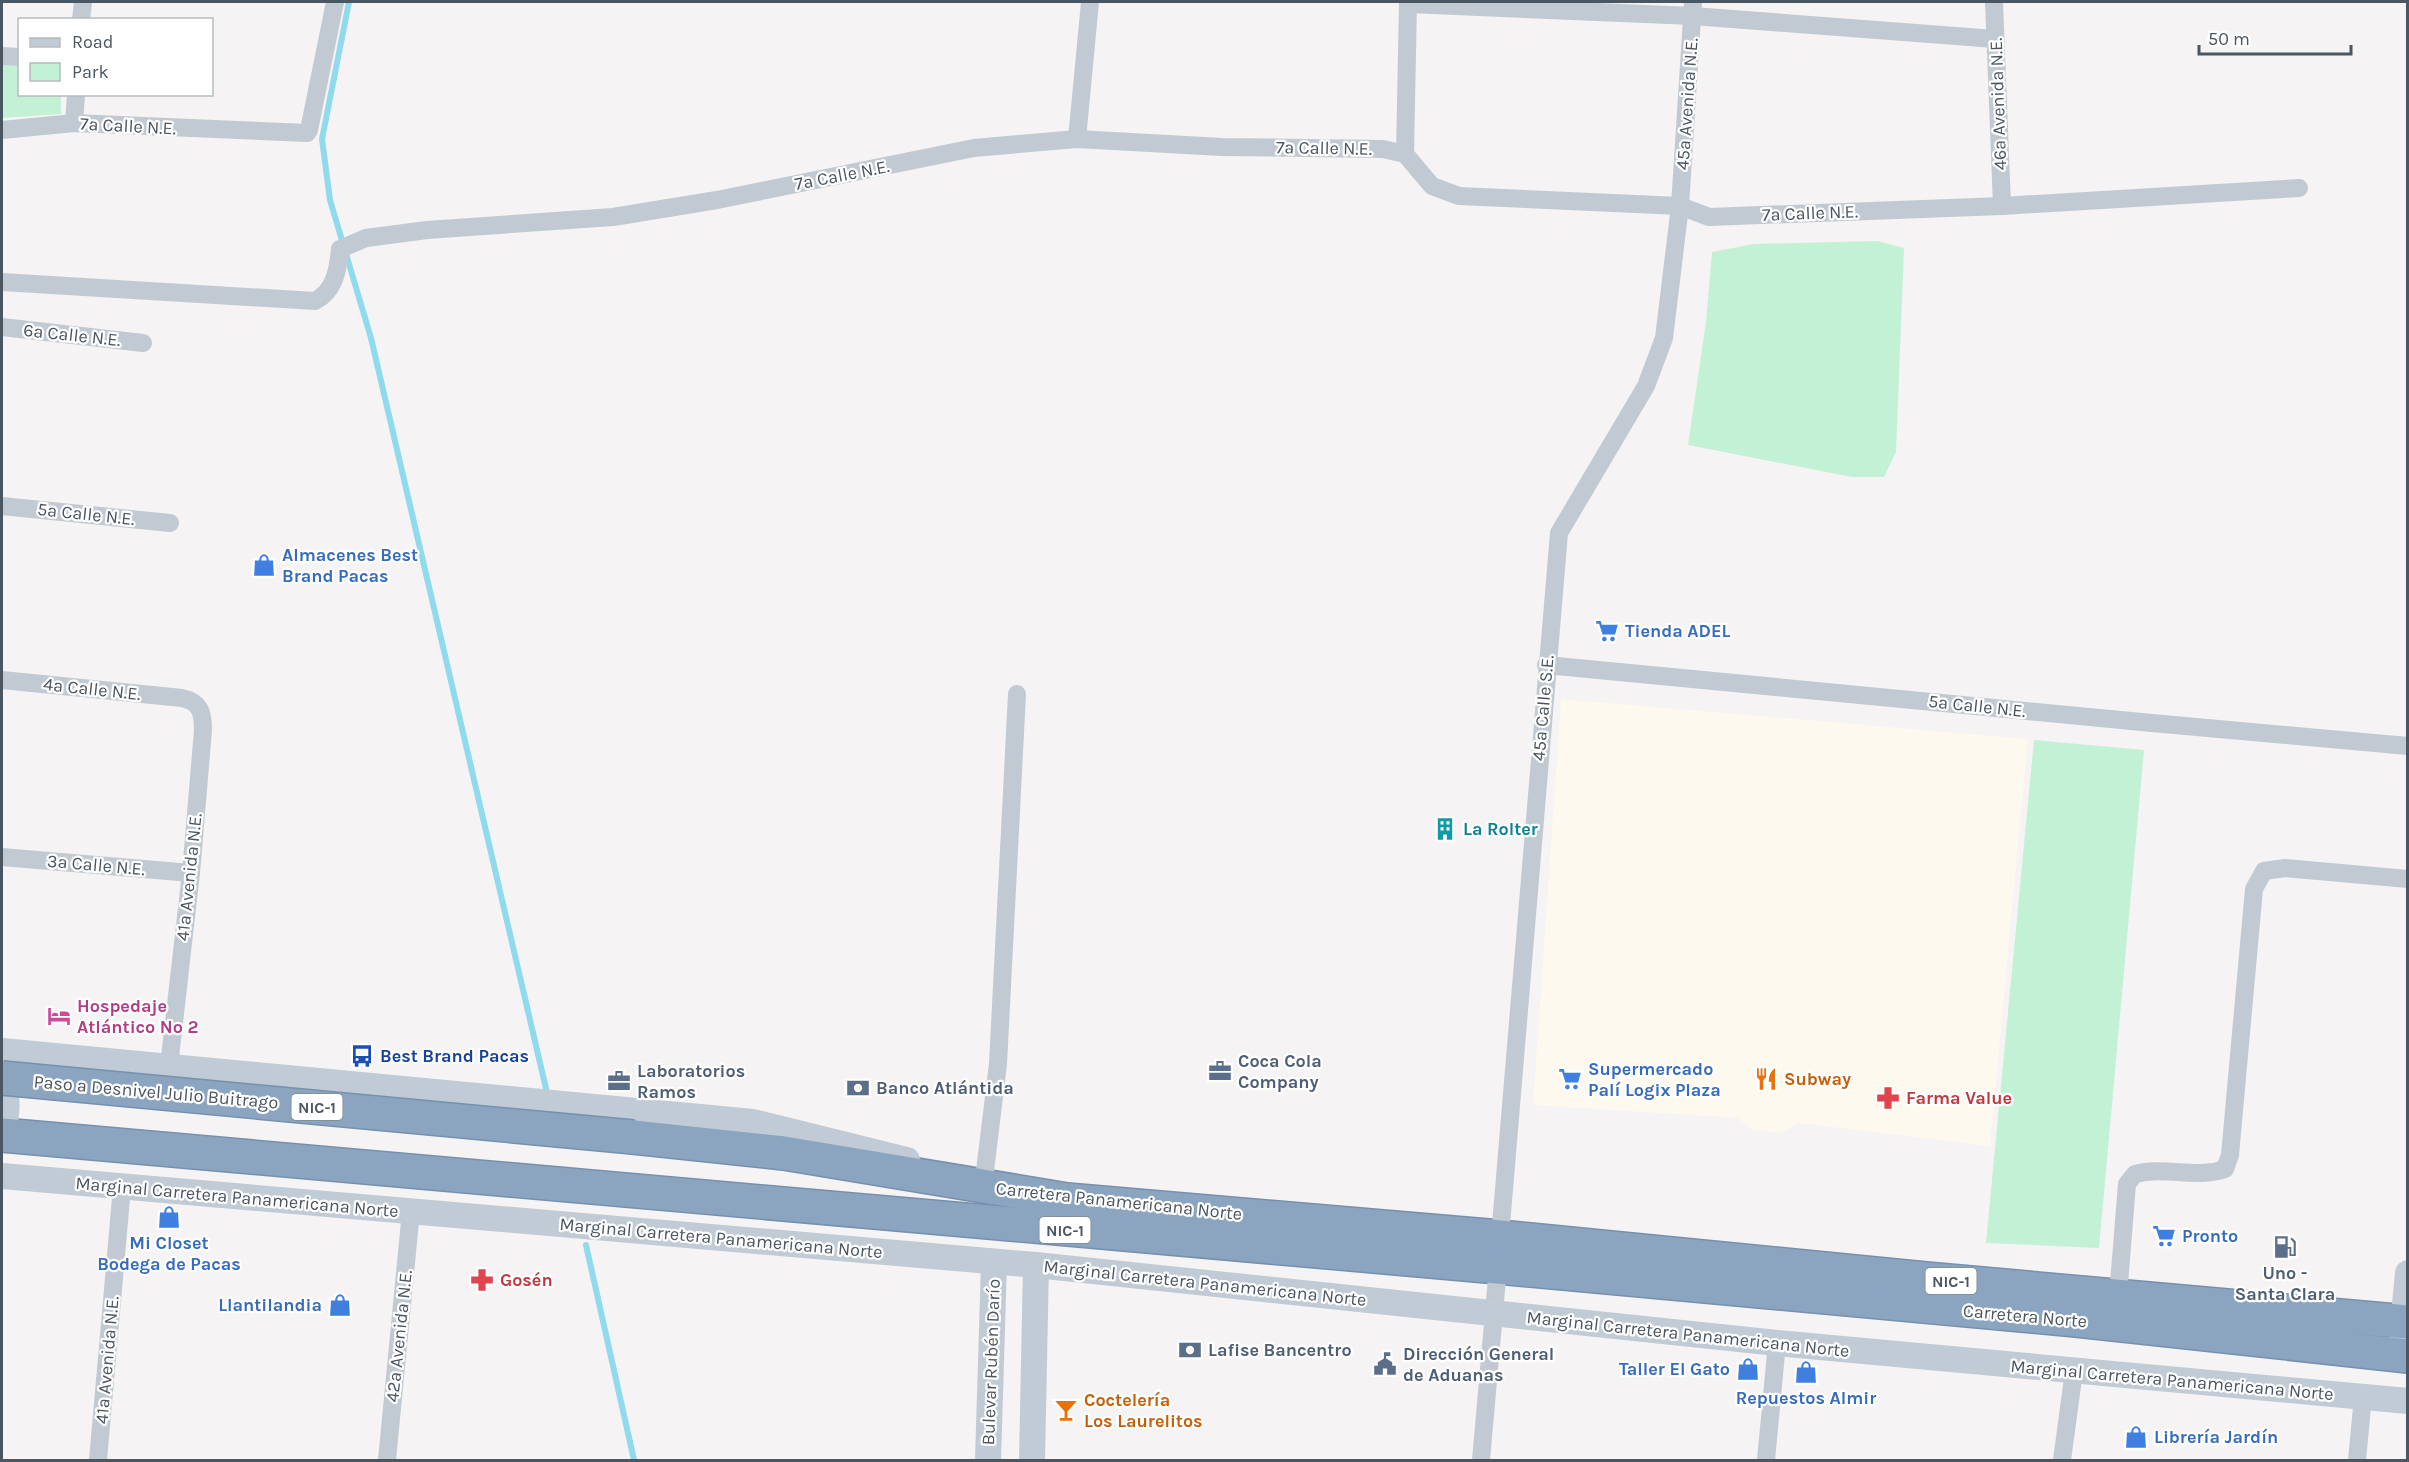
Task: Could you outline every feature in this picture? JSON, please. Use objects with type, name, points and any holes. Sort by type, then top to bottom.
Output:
[{"type":"highway","name":"Paso a Desnivel Julio Buitrago","points":[[2,1077],[633,1137]]},
{"type":"highway","name":"Carretera Panamericana Norte","points":[[2,1133],[631,1192],[1499,1252]]},
{"type":"highway","name":"Carretera Panamericana Norte","points":[[633,1137],[784,1153],[1067,1200],[1499,1252]]},
{"type":"highway","name":"Carretera Norte","points":[[1499,1252],[1626,1251],[2406,1322]]},
{"type":"highway","name":"Carretera Norte","points":[[1499,1252],[2076,1320],[2404,1355]]},
{"type":"street","points":[[81,18],[83,2]]},
{"type":"street","name":"7a Calle N.E.","points":[[2,130],[74,123],[304,134],[309,131],[335,2]]},
{"type":"street","points":[[1077,139],[1090,2]]},
{"type":"street","name":"46a Avenida N.E.","points":[[1994,2],[2002,206]]},
{"type":"street","points":[[1405,154],[1408,3],[1693,9],[1995,39]]},
{"type":"street","name":"45a Avenida N.E.","points":[[1680,206],[1693,9]]},
{"type":"street","points":[[2,56],[18,57]]},
{"type":"street","points":[[74,123],[76,96]]},
{"type":"street","name":"7a Calle N.E.","points":[[2,282],[315,301],[323,296],[333,283],[345,247],[366,238],[427,230],[613,217],[717,200],[974,148],[1077,139],[1222,147],[1383,149],[1405,154],[1432,186],[1459,196],[1680,206],[1709,217],[2002,206],[2300,189]]},
{"type":"street","name":"45a Calle S.E.","points":[[1481,1461],[1558,533],[1646,386],[1664,338],[1680,206]]},
{"type":"street","name":"6a Calle N.E.","points":[[2,327],[144,343]]},
{"type":"street","name":"5a Calle N.E.","points":[[2,506],[170,523]]},
{"type":"street","name":"5a Calle N.E.","points":[[1546,665],[2408,746]]},
{"type":"street","name":"4a Calle N.E.","points":[[2,680],[182,698]]},
{"type":"street","points":[[984,1179],[998,1064],[1017,694]]},
{"type":"street","name":"41a Avenida N.E.","points":[[169,1066],[191,873],[203,722],[199,707],[190,700],[182,698]]},
{"type":"street","name":"3a Calle N.E.","points":[[2,857],[191,873]]},
{"type":"street","points":[[2118,1296],[2127,1184],[2135,1174],[2148,1170],[2211,1174],[2225,1169],[2230,1155],[2254,889],[2264,871],[2285,868],[2408,879]]},
{"type":"street","points":[[2,1051],[753,1122],[1067,1200]]},
{"type":"street","points":[[2,1077],[7,1098],[7,1114],[2,1133]]},
{"type":"street","name":"Marginal Carretera Panamericana Norte","points":[[2,1176],[1036,1265],[1778,1343],[2408,1401]]},
{"type":"street","name":"41a Avenida N.E.","points":[[98,1461],[122,1187]]},
{"type":"street","name":"42a Avenida N.E.","points":[[387,1461],[411,1211]]},
{"type":"street","name":"Bulevar Rubén Darío","points":[[988,1461],[994,1263]]},
{"type":"street","points":[[1032,1461],[1036,1265]]},
{"type":"street","points":[[2404,1355],[2408,1272]]},
{"type":"street","points":[[1766,1461],[1778,1343]]},
{"type":"street","points":[[2062,1461],[2074,1371]]},
{"type":"street","points":[[2357,1461],[2362,1397]]},
{"type":"shaded area","points":[[1561,699],[2028,739],[1990,1146],[1798,1123],[1781,1133],[1752,1130],[1738,1118],[1533,1105]]},
{"type":"green space","points":[[2,65],[18,66],[18,96],[61,96],[61,114],[2,118]]},
{"type":"green space","points":[[1877,241],[1904,248],[1896,452],[1884,477],[1852,477],[1688,445],[1706,322],[1712,252],[1754,244]]},
{"type":"green space","points":[[2034,740],[2144,750],[2099,1248],[1986,1243]]},
{"type":"waterway","points":[[349,2],[322,139],[330,200],[371,338],[548,1097]]},
{"type":"waterway","points":[[586,1245],[634,1460]]},
{"type":"place","name":"Almacenes Best Brand Pacas","points":[[264,565]]},
{"type":"place","name":"Tienda ADEL","points":[[1607,631]]},
{"type":"place","name":"La Rolter","points":[[1445,829]]},
{"type":"place","name":"Hospedaje Atlántico No 2","points":[[59,1016]]},
{"type":"place","name":"Best Brand Pacas","points":[[362,1056]]},
{"type":"place","name":"Coca Cola Company","points":[[1220,1071]]},
{"type":"place","name":"Supermercado Palí Logix Plaza","points":[[1570,1079]]},
{"type":"place","name":"Subway","points":[[1766,1079]]},
{"type":"place","name":"Laboratorios Ramos","points":[[619,1081]]},
{"type":"place","name":"Banco Atlántida","points":[[858,1088]]},
{"type":"place","name":"Farma Value","points":[[1888,1098]]},
{"type":"place","name":"Mi Closet Bodega de Pacas","points":[[169,1217]]},
{"type":"place","name":"Pronto","points":[[2164,1236]]},
{"type":"place","name":"Uno - Santa Clara","points":[[2285,1247]]},
{"type":"place","name":"Gosén","points":[[482,1280]]},
{"type":"place","name":"Llantilandia","points":[[340,1305]]},
{"type":"place","name":"Lafise Bancentro","points":[[1190,1350]]},
{"type":"place","name":"Dirección General de Aduanas","points":[[1385,1364]]},
{"type":"place","name":"Taller El Gato","points":[[1748,1369]]},
{"type":"place","name":"Repuestos Almir","points":[[1806,1372]]},
{"type":"place","name":"Coctelería Los Laurelitos","points":[[1066,1410]]},
{"type":"place","name":"Librería Jardín","points":[[2136,1437]]}]
